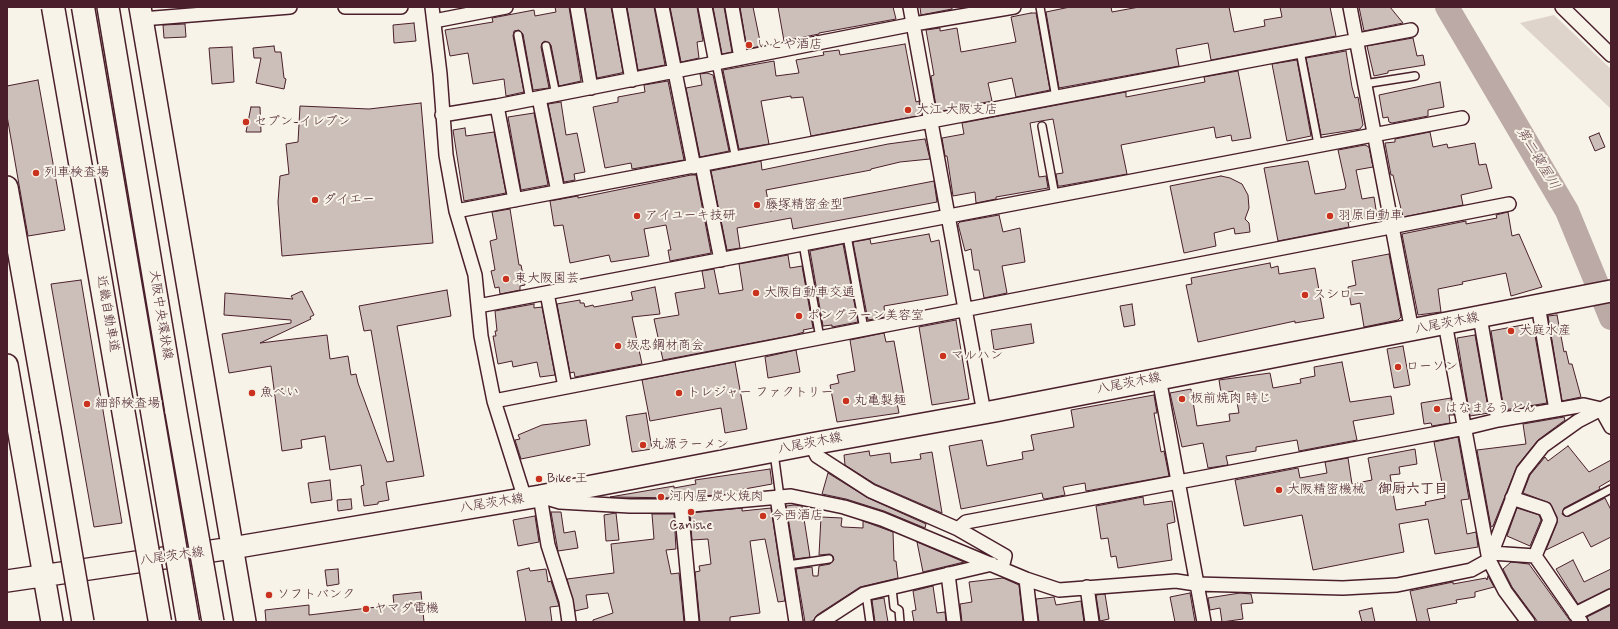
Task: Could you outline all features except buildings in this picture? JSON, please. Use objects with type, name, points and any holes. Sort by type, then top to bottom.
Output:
[{"type":"highway","name":"近畿自動車道","points":[[53,7],[160,622]]},
{"type":"highway","points":[[83,7],[188,622]]},
{"type":"main road","name":"大阪中央環状線","points":[[108,7],[119,60],[176,412],[213,622]]},
{"type":"main road","points":[[117,7],[119,60]]},
{"type":"main road","points":[[141,13],[245,622]]},
{"type":"main road","points":[[7,187],[83,622]]},
{"type":"main road","name":"八尾茨木線","points":[[7,582],[232,548],[532,497],[984,413],[1159,378],[1412,331],[1445,323],[1611,291]]},
{"type":"main road","points":[[7,365],[52,622]]},
{"type":"street","points":[[141,13],[290,7]]},
{"type":"street","points":[[345,7],[401,7]]},
{"type":"street","points":[[432,7],[440,74],[446,155],[456,211],[475,275],[481,336],[494,401],[532,497],[566,601],[569,622]]},
{"type":"street","points":[[434,21],[506,7]]},
{"type":"street","points":[[577,7],[591,88]]},
{"type":"street","points":[[619,7],[632,80]]},
{"type":"street","points":[[662,7],[675,71],[720,260]]},
{"type":"street","points":[[705,7],[716,63]]},
{"type":"street","points":[[732,7],[741,58]]},
{"type":"street","points":[[910,7],[984,413]]},
{"type":"street","points":[[442,115],[556,95],[914,24],[1014,7]]},
{"type":"street","points":[[1350,7],[1412,331]]},
{"type":"street","points":[[1562,7],[1611,55]]},
{"type":"street","points":[[456,211],[1411,30]]},
{"type":"street","points":[[535,99],[558,192]]},
{"type":"street","points":[[497,106],[515,200]]},
{"type":"street","points":[[478,306],[1055,196],[1374,133],[1462,118]]},
{"type":"street","points":[[494,401],[1508,204]]},
{"type":"street","points":[[547,293],[565,388]]},
{"type":"street","points":[[1538,305],[1556,410]]},
{"type":"street","points":[[1480,317],[1498,420]]},
{"type":"street","points":[[1445,323],[1490,557],[1505,591],[1528,622]]},
{"type":"street","points":[[1159,378],[1204,622]]},
{"type":"street","points":[[958,529],[966,522],[1465,428],[1498,420],[1584,405],[1606,406]]},
{"type":"street","points":[[1606,406],[1611,427]]},
{"type":"street","points":[[1490,557],[1523,471],[1543,446],[1578,421],[1606,406]]},
{"type":"street","points":[[811,444],[817,456],[871,491],[958,529],[1005,556],[997,566],[948,574],[866,594],[821,622]]},
{"type":"street","points":[[532,497],[560,502],[630,506],[681,506],[790,496],[844,507],[882,519],[1059,590],[1176,581],[1196,584],[1343,588],[1397,584],[1470,570],[1490,557],[1535,556]]},
{"type":"street","points":[[779,497],[796,622]]},
{"type":"street","points":[[1512,498],[1545,509],[1550,520],[1535,556]]},
{"type":"street","points":[[681,506],[692,622]]},
{"type":"street","points":[[1535,556],[1578,618],[1611,596]]},
{"type":"street","points":[[948,574],[954,622]]},
{"type":"street","points":[[1026,578],[1031,622]]},
{"type":"street","points":[[1087,587],[1092,622]]},
{"type":"lane","points":[[1040,7],[1056,98]]},
{"type":"lane","points":[[518,35],[535,99]]},
{"type":"lane","points":[[546,46],[556,95]]},
{"type":"lane","points":[[1300,51],[1318,144]]},
{"type":"lane","points":[[716,63],[736,159]]},
{"type":"lane","points":[[1364,84],[1415,76]]},
{"type":"lane","points":[[1042,126],[1055,196]]},
{"type":"lane","points":[[847,236],[864,329]]},
{"type":"lane","points":[[803,244],[820,338]]},
{"type":"lane","points":[[774,451],[779,497]]},
{"type":"lane","points":[[1567,512],[1611,489]]},
{"type":"lane","points":[[788,564],[829,559]]},
{"type":"lane","points":[[892,588],[894,607],[899,610],[900,622]]},
{"type":"lane","points":[[866,594],[870,622]]},
{"type":"shaded area","points":[[1554,15],[1611,69],[1611,109],[1520,23]]},
{"type":"waterway","name":"第二寝屋川","points":[[1447,7],[1567,211],[1611,318]]},
{"type":"place","name":"いとや酒店","points":[[749,45]]},
{"type":"place","name":"大江 大阪支店","points":[[908,110]]},
{"type":"place","name":"セブン-イレブン","points":[[246,122]]},
{"type":"place","name":"列車検査場","points":[[36,173]]},
{"type":"place","name":"ダイエー","points":[[315,200]]},
{"type":"place","name":"藤塚精密金型","points":[[757,205]]},
{"type":"place","name":"アイユーキ技研","points":[[637,216]]},
{"type":"place","name":"羽原自動車","points":[[1330,216]]},
{"type":"place","name":"東大阪園芸","points":[[506,279]]},
{"type":"place","name":"大阪自動車交通","points":[[756,293]]},
{"type":"place","name":"スシロー","points":[[1305,295]]},
{"type":"place","name":"ポングラーン美容室","points":[[799,316]]},
{"type":"place","name":"大庭水産","points":[[1511,331]]},
{"type":"place","name":"坂忠鋼材商会","points":[[618,346]]},
{"type":"place","name":"マルハン","points":[[943,356]]},
{"type":"place","name":"ローソン","points":[[1398,367]]},
{"type":"place","name":"魚べい","points":[[252,393]]},
{"type":"place","name":"トレジャー ファクトリー","points":[[679,393]]},
{"type":"place","name":"板前焼肉 時じ","points":[[1182,399]]},
{"type":"place","name":"丸亀製麺","points":[[846,401]]},
{"type":"place","name":"細部検査場","points":[[87,404]]},
{"type":"place","name":"はなまるうどん","points":[[1437,409]]},
{"type":"place","name":"丸源ラーメン","points":[[643,445]]},
{"type":"place","name":"Bike 王","points":[[539,479]]},
{"type":"place","name":"大阪精密機械","points":[[1279,490]]},
{"type":"place","name":"河内屋 炭火焼肉","points":[[661,497]]},
{"type":"place","name":"Canishe","points":[[691,512]]},
{"type":"place","name":"今西酒店","points":[[763,516]]},
{"type":"place","name":"ソフトバンク","points":[[269,595]]},
{"type":"place","name":"ヤマダ電機","points":[[366,609]]},
{"type":"district","name":"御厨六丁目","points":[[1413,490]]}]
